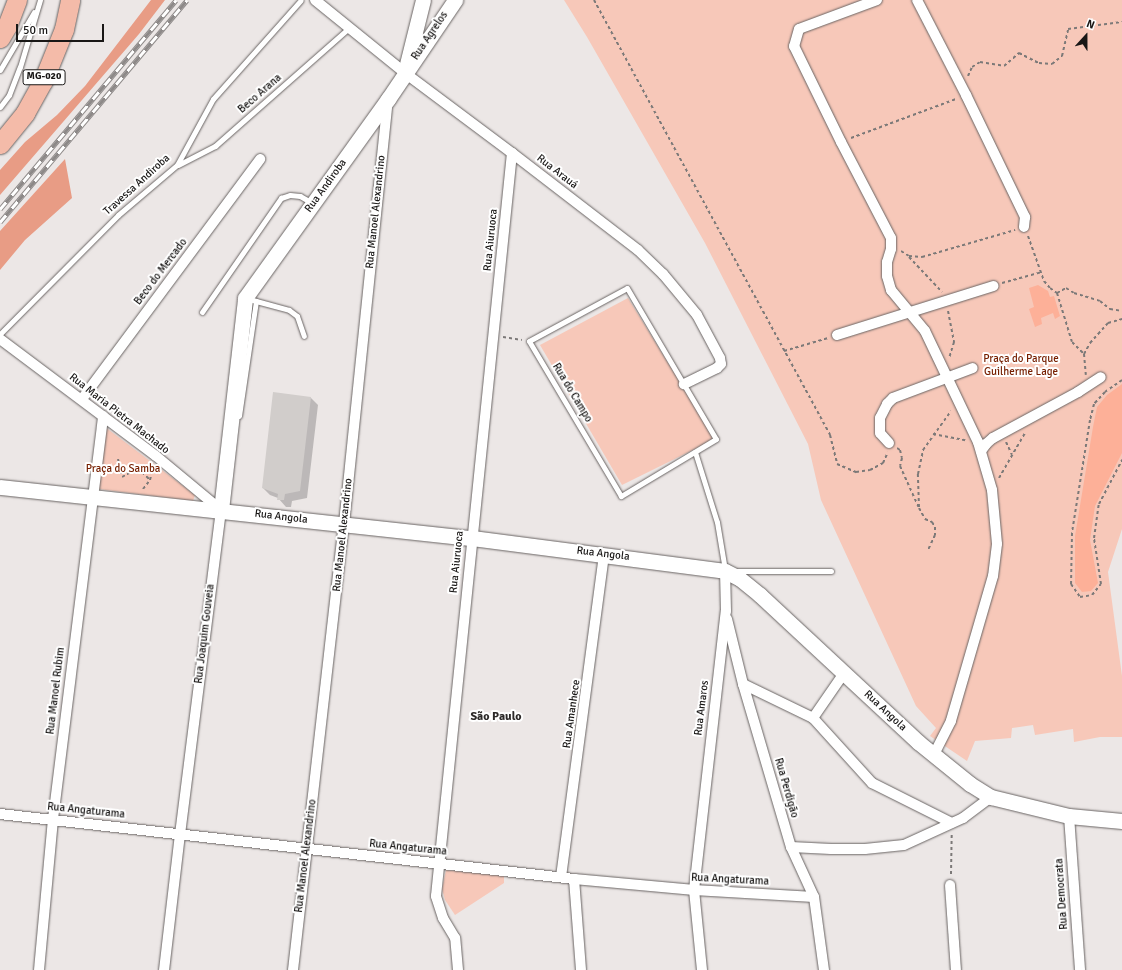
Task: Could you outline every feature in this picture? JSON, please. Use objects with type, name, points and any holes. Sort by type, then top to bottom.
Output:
[{"type":"highway","points":[[0,38],[7,26],[16,0]]},
{"type":"highway","name":"MG-020","points":[[0,144],[25,113],[43,81],[64,29],[70,0]]},
{"type":"street","name":"Rua Arauá","points":[[315,0],[405,73],[638,250],[663,274],[697,315],[720,358],[721,364],[717,368],[684,384]]},
{"type":"street","points":[[405,73],[423,0]]},
{"type":"street","name":"Rua Agrelos","points":[[405,73],[455,0]]},
{"type":"street","points":[[877,0],[799,29],[794,46],[841,142],[891,238],[891,249],[886,262],[887,276],[891,290],[910,311],[925,331],[946,379],[958,400],[979,447],[992,490],[997,544],[993,576],[951,721],[934,755]]},
{"type":"street","points":[[917,0],[966,95],[1025,217],[1024,227]]},
{"type":"street","name":"Rua Andiroba","points":[[251,299],[313,203],[405,73]]},
{"type":"street","name":"Rua Manoel Alexandrino","points":[[293,970],[344,524],[388,99]]},
{"type":"street","name":"Rua Aiuruoca","points":[[458,970],[455,938],[443,918],[436,896],[438,864],[512,153]]},
{"type":"street","name":"Beco do Mercado","points":[[82,399],[260,159]]},
{"type":"street","points":[[837,335],[993,286]]},
{"type":"street","name":"Rua Joaquim Gouveia","points":[[164,970],[221,510],[251,299]]},
{"type":"street","name":"Rua Maria Pietra Machado","points":[[0,339],[156,456],[221,510]]},
{"type":"street","points":[[889,443],[880,433],[880,418],[886,404],[893,398],[973,368]]},
{"type":"street","points":[[979,447],[1037,413],[1078,392],[1101,377]]},
{"type":"street","name":"Rua Manoel Rubim","points":[[39,970],[53,819],[91,498],[103,416]]},
{"type":"street","name":"Rua Angola","points":[[0,487],[472,538],[604,554],[725,571],[739,578],[760,595],[844,674],[934,755],[970,784],[991,797],[1069,816],[1122,821]]},
{"type":"street","name":"Rua Amanhece","points":[[561,877],[604,554]]},
{"type":"street","name":"Rua Amaros","points":[[702,970],[694,890],[726,612],[725,571]]},
{"type":"street","name":"Rua Perdigão","points":[[726,612],[743,684],[791,847],[814,897],[824,970]]},
{"type":"street","points":[[813,718],[844,674]]},
{"type":"street","points":[[743,684],[813,718],[872,783],[952,823]]},
{"type":"street","points":[[791,847],[838,849],[904,845],[963,818],[991,797]]},
{"type":"street","name":"Rua Angaturama","points":[[0,814],[561,877],[694,890],[814,897]]},
{"type":"street","name":"Rua Democrata","points":[[1069,816],[1080,970]]},
{"type":"street","points":[[574,878],[581,970]]},
{"type":"street","points":[[950,885],[956,970]]},
{"type":"lane","name":"Travessa Andiroba","points":[[0,334],[118,215],[177,165],[214,99],[301,0]]},
{"type":"lane","points":[[0,70],[40,2]]},
{"type":"lane","points":[[0,107],[9,95],[20,67],[40,2]]},
{"type":"lane","name":"Beco Arana","points":[[177,165],[215,146],[350,28]]},
{"type":"lane","points":[[202,312],[281,198],[290,195],[300,196],[313,203]]},
{"type":"lane","name":"Rua do Campo","points":[[627,288],[684,384],[716,437],[715,440],[621,496],[529,341],[627,288]]},
{"type":"lane","points":[[239,418],[251,299],[290,310],[297,316],[304,336]]},
{"type":"lane","name":"Rua Amaros","points":[[695,452],[717,522],[725,571]]},
{"type":"lane","points":[[725,571],[831,571]]},
{"type":"path","points":[[594,0],[830,435],[837,464],[856,472],[870,470],[883,464],[888,456],[889,443],[900,450],[902,458],[900,466],[919,508],[925,519],[932,522],[935,527],[935,535],[928,550]]},
{"type":"path","points":[[841,142],[966,95],[967,76],[972,68],[980,62],[1004,66],[1019,53],[1039,63],[1052,64],[1062,56],[1068,29],[1122,22]]},
{"type":"path","points":[[891,238],[900,250],[909,256],[916,258],[1024,227],[1042,272],[1044,281],[1057,293],[1072,342],[1084,354]]},
{"type":"path","points":[[993,286],[1042,272]]},
{"type":"path","points":[[1057,293],[1066,288],[1074,293],[1100,301],[1110,309],[1122,311]]},
{"type":"path","points":[[1078,392],[1086,375],[1084,354],[1090,343],[1108,323],[1122,319]]},
{"type":"path","points":[[784,351],[837,335]]},
{"type":"path","points":[[493,336],[529,341]]},
{"type":"path","points":[[1122,380],[1105,392],[1094,404],[1090,420],[1072,533],[1071,584],[1080,597],[1092,595],[1101,584],[1094,538],[1099,504],[1122,460]]},
{"type":"path","points":[[919,508],[918,474],[923,450],[958,400]]},
{"type":"path","points":[[992,490],[1037,413]]},
{"type":"path","points":[[933,434],[979,447]]},
{"type":"path","points":[[132,501],[150,480],[156,456]]},
{"type":"path","points":[[118,459],[122,477],[138,468],[150,480]]},
{"type":"path","points":[[950,885],[952,823]]},
{"type":"green space","name":"Praça do Parque Guilherme Lage","points":[[564,0],[1122,0],[1122,529],[1108,572],[1122,676],[1122,737],[1100,737],[1074,742],[1073,729],[1035,735],[1033,725],[1012,728],[1011,738],[975,741],[967,761],[930,736],[936,728],[916,706],[821,500],[808,444],[705,243],[587,37]]},
{"type":"green space","points":[[628,298],[715,439],[622,485],[540,345]]},
{"type":"green space","name":"Praça do Samba","points":[[105,427],[195,495],[193,501],[98,489]]},
{"type":"green space","points":[[446,870],[504,876],[504,883],[455,915],[445,900],[442,889]]},
{"type":"shaded area","points":[[151,0],[165,0],[139,34],[0,195],[0,170],[25,142],[57,115],[85,86]]},
{"type":"shaded area","points":[[65,159],[72,198],[25,240],[0,270],[0,231]]},
{"type":"shaded area","points":[[1038,285],[1048,291],[1050,297],[1054,296],[1060,316],[1055,319],[1053,313],[1041,318],[1042,324],[1035,327],[1029,309],[1034,307],[1029,288]]},
{"type":"shaded area","points":[[1122,384],[1122,453],[1095,506],[1090,540],[1098,583],[1091,591],[1082,592],[1075,583],[1075,536],[1093,427],[1097,407],[1107,395]]},
{"type":"building","points":[[273,392],[311,397],[300,491],[285,494],[284,500],[277,500],[278,494],[262,488]]},
{"type":"railway","points":[[0,209],[176,0]]},
{"type":"railway","points":[[0,222],[187,0]]},
{"type":"district","name":"São Paulo","points":[[496,717]]}]
